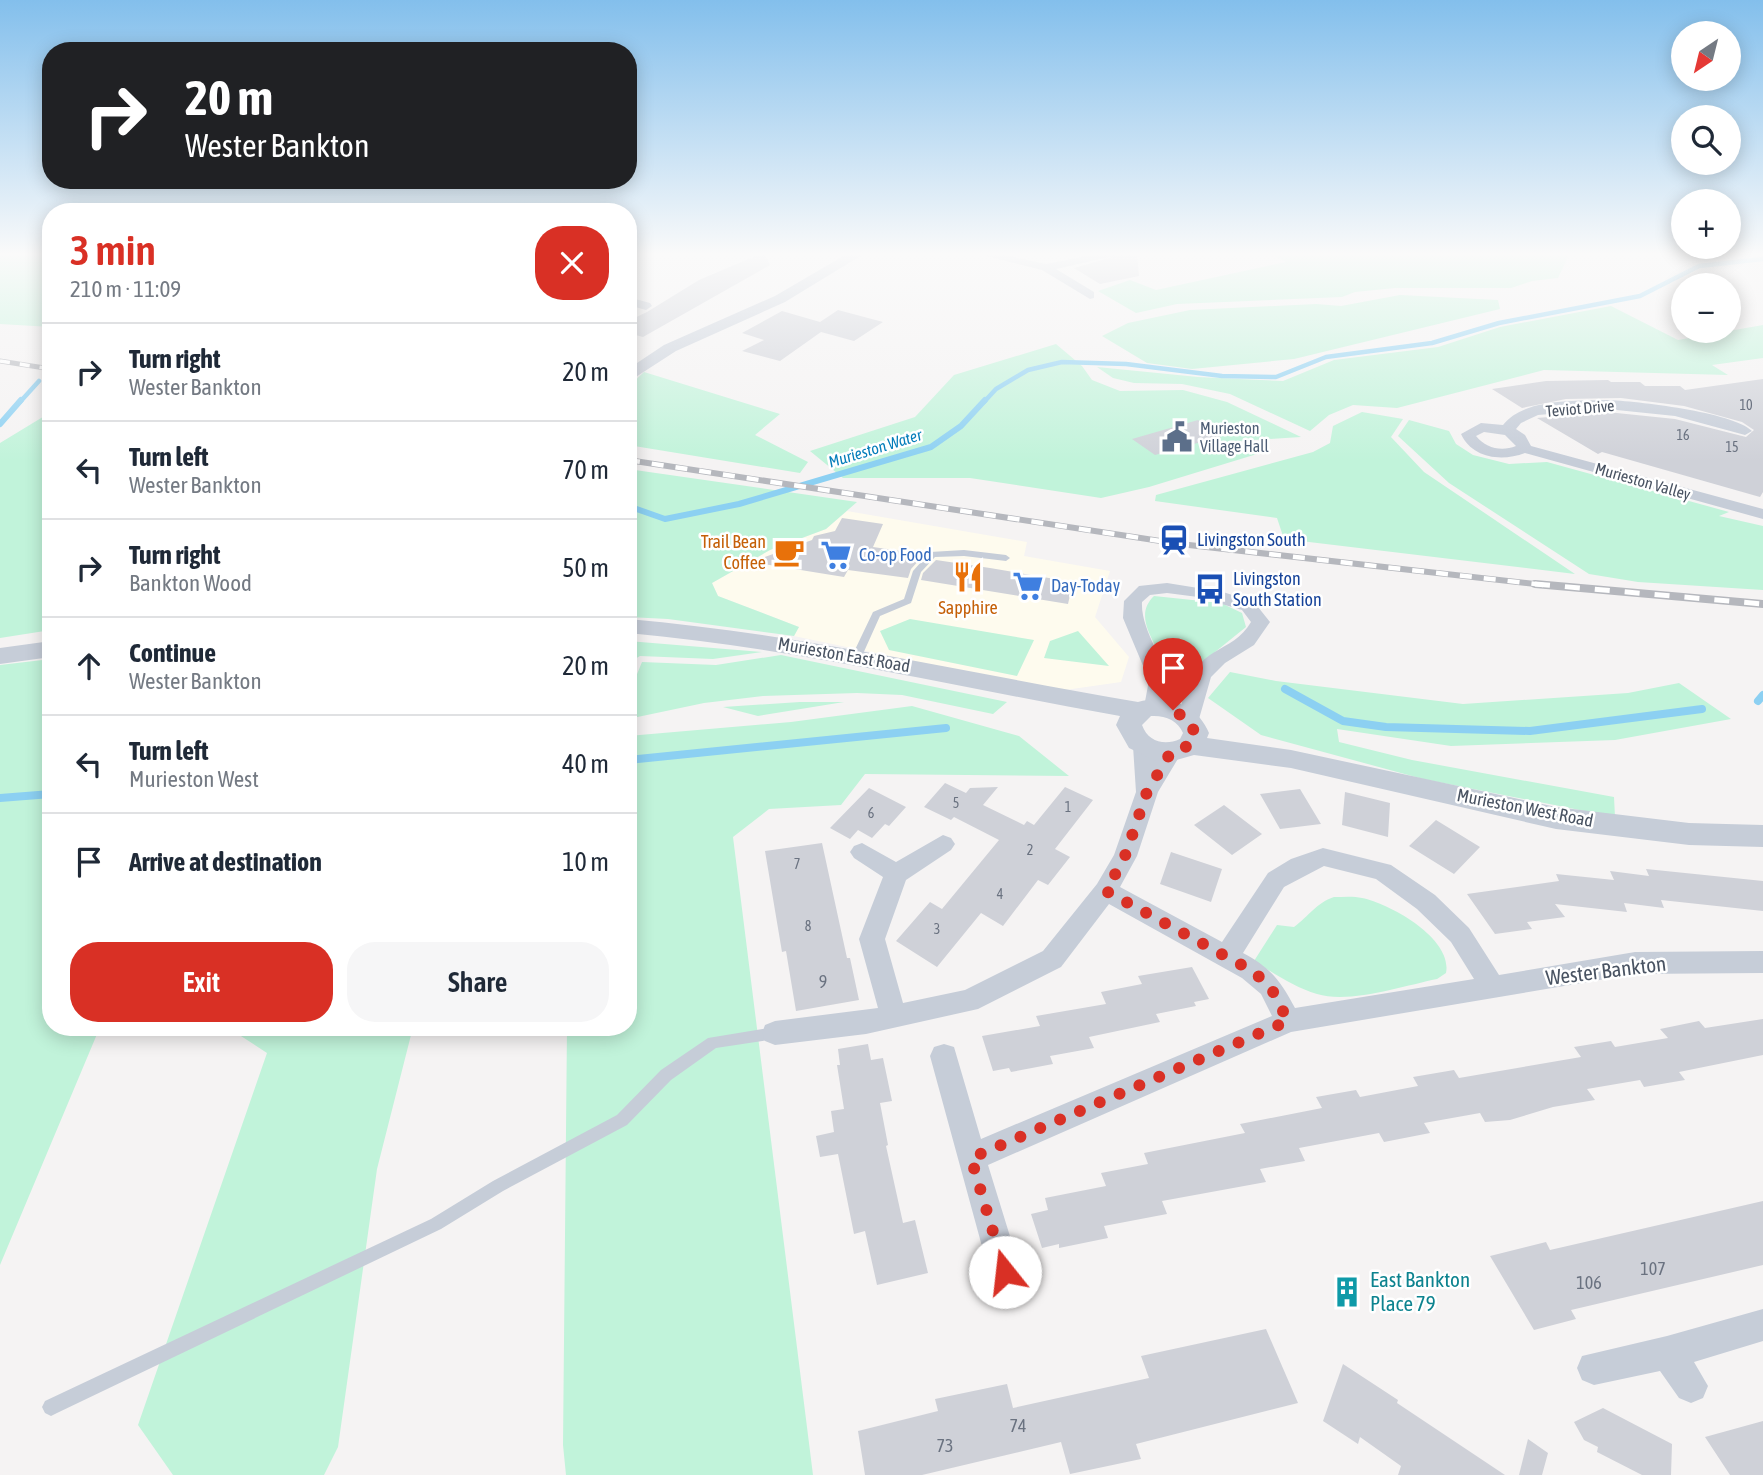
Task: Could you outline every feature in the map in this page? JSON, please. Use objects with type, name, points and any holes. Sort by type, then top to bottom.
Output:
[{"type":"street","points":[[637,371],[670,348],[724,324]]},
{"type":"street","name":"Teviot Drive","points":[[1507,431],[1511,423],[1524,415],[1589,404],[1625,404],[1705,411],[1745,431]]},
{"type":"street","name":"Murieston Valley","points":[[1507,431],[1481,427],[1472,430],[1468,436],[1477,446],[1494,452],[1511,453],[1523,448],[1763,514]]},
{"type":"street","points":[[1507,431],[1521,439],[1523,448]]},
{"type":"street","points":[[775,1033],[893,1016],[969,1001],[1052,959],[1106,891],[1125,856],[1139,822],[1147,792],[1141,722],[1159,680],[1132,618],[1133,601],[1145,590],[1167,588],[1223,597],[1248,606],[1261,622],[1253,639],[1221,657],[1203,673],[1191,704],[1186,736],[1147,792]]},
{"type":"street","name":"Murieston East Road","points":[[637,627],[706,632],[857,656],[1057,698],[1141,722]]},
{"type":"street","points":[[0,656],[42,650]]},
{"type":"street","points":[[1141,722],[1173,710],[1186,736]]},
{"type":"street","points":[[1141,722],[1186,736]]},
{"type":"street","name":"Murieston West Road","points":[[1186,736],[1556,818],[1689,834],[1763,836]]},
{"type":"street","points":[[893,1016],[872,939],[896,874],[943,844]]},
{"type":"street","points":[[862,852],[896,874]]},
{"type":"street","points":[[1227,956],[1276,880],[1298,866],[1323,857],[1382,872],[1426,902],[1460,935],[1492,986]]},
{"type":"street","points":[[1106,891],[1251,970],[1270,986],[1288,1021]]},
{"type":"street","name":"Wester Bankton","points":[[971,1158],[1288,1021],[1634,963],[1763,962]]},
{"type":"street","points":[[944,1056],[1005,1272]]},
{"type":"street","points":[[1594,1367],[1667,1353],[1763,1325]]},
{"type":"street","points":[[1667,1353],[1691,1386]]},
{"type":"lane","points":[[857,656],[876,614],[908,601],[916,571],[933,554],[964,553],[1006,558]]},
{"type":"lane","points":[[51,1407],[436,1224],[498,1186],[622,1120],[666,1075],[713,1042],[775,1033]]},
{"type":"shaded area","points":[[847,511],[1027,542],[1024,556],[1110,571],[1095,617],[1129,657],[1121,682],[1058,691],[794,636],[799,627],[718,596],[712,583],[770,550],[826,529]]},
{"type":"green space","points":[[0,324],[42,324],[42,326]]},
{"type":"green space","points":[[1126,324],[1439,324],[1294,359],[1192,369],[1147,363],[1102,336]]},
{"type":"green space","points":[[1517,324],[1646,324],[1671,336],[1671,343],[1741,343],[1741,329],[1763,325],[1763,358],[1712,365],[1728,375],[1544,370],[1397,408],[1353,405],[1329,415],[1310,431],[1230,394],[1182,384],[1134,383],[1113,378],[1097,367],[1198,377],[1283,381],[1334,360],[1438,347]]},
{"type":"green space","points":[[1056,344],[1082,366],[1092,380],[1120,391],[1183,390],[1227,402],[1301,437],[1239,441],[1257,454],[1149,487],[1101,498],[970,478],[843,478],[810,451],[915,417],[954,375]]},
{"type":"green space","points":[[644,372],[780,414],[755,435],[808,462],[800,473],[637,446],[637,379]]},
{"type":"green space","points":[[1362,412],[1403,419],[1391,437],[1424,472],[1575,574],[1284,539],[1277,518],[1155,501],[1156,495],[1313,452],[1330,443],[1333,426]]},
{"type":"green space","points":[[42,417],[42,631],[0,638],[0,443]]},
{"type":"green space","points":[[1409,420],[1449,431],[1456,444],[1473,455],[1509,464],[1547,462],[1729,512],[1719,516],[1763,526],[1763,590],[1638,582],[1589,574],[1449,483],[1398,436]]},
{"type":"green space","points":[[637,470],[857,502],[826,529],[770,550],[712,583],[718,596],[799,627],[794,636],[637,617]]},
{"type":"green space","points":[[1154,596],[1221,603],[1242,613],[1246,627],[1199,665],[1184,702],[1165,698],[1165,666],[1146,625],[1147,605]]},
{"type":"green space","points":[[910,619],[1034,640],[1017,676],[889,650],[880,631]]},
{"type":"green space","points":[[1078,631],[1109,666],[1044,658],[1050,641]]},
{"type":"green space","points":[[637,642],[762,652],[713,659],[637,658]]},
{"type":"green space","points":[[781,655],[1007,702],[993,714],[902,695],[857,693],[763,696],[704,703],[637,717],[637,674],[642,662],[716,665]]},
{"type":"green space","points":[[42,660],[42,1036],[96,1036],[0,1265],[0,665]]},
{"type":"green space","points":[[1230,672],[1276,681],[1463,704],[1628,693],[1679,683],[1731,719],[1615,740],[1451,746],[1337,729],[1339,742],[1412,760],[1614,797],[1615,817],[1423,779],[1261,735],[1208,698]]},
{"type":"green space","points":[[844,702],[758,716],[723,707]]},
{"type":"green space","points":[[912,706],[1019,736],[1069,776],[865,774],[841,805],[769,809],[733,837],[813,1475],[566,1475],[563,1445],[567,1036],[637,1036],[637,735],[791,722]]},
{"type":"green space","points":[[1334,897],[1356,897],[1374,902],[1418,925],[1440,948],[1446,960],[1446,973],[1437,979],[1376,993],[1330,997],[1300,988],[1254,961],[1277,925],[1294,927],[1317,906]]},
{"type":"green space","points":[[241,1036],[411,1036],[377,1169],[338,1447],[324,1475],[173,1475],[138,1425],[267,1053]]},
{"type":"building","points":[[637,324],[666,324],[643,337],[637,335]]},
{"type":"building","points":[[759,324],[880,324],[854,341],[821,332],[780,361],[742,351],[764,340],[742,333]]},
{"type":"building","points":[[1763,379],[1763,492],[1760,497],[1602,452],[1598,454],[1537,418],[1607,412],[1675,419],[1746,437],[1754,430],[1742,422],[1684,406],[1621,398],[1566,399],[1522,408],[1492,389],[1546,381],[1608,380],[1640,382],[1645,386],[1680,386],[1685,390]]},
{"type":"building","name":"Murieston Village Hall","points":[[1198,420],[1222,436],[1155,455],[1132,439]]},
{"type":"building","points":[[842,518],[883,524],[873,547],[901,551],[899,554],[921,558],[911,569],[908,578],[848,570],[844,577],[751,562],[812,540],[814,536],[835,531]]},
{"type":"building","points":[[936,560],[1073,582],[1068,604],[921,580],[923,573]]},
{"type":"building","points":[[945,783],[966,793],[970,788],[998,787],[983,805],[1024,825],[1027,821],[1034,825],[1065,787],[1093,800],[1055,849],[1070,857],[1048,885],[1038,880],[1003,926],[981,913],[937,967],[896,941],[930,902],[942,909],[999,840],[954,817],[951,820],[924,807]]},
{"type":"building","points":[[869,788],[906,807],[889,826],[885,824],[872,838],[858,830],[850,839],[830,828]]},
{"type":"building","points":[[1300,789],[1321,824],[1280,829],[1260,794]]},
{"type":"building","points":[[1345,792],[1390,803],[1388,837],[1342,825]]},
{"type":"building","points":[[1224,805],[1262,834],[1232,855],[1194,825]]},
{"type":"building","points":[[1436,820],[1480,847],[1454,874],[1409,846]]},
{"type":"building","points":[[822,843],[859,1000],[796,1011],[786,951],[782,952],[765,851]]},
{"type":"building","points":[[1171,852],[1222,869],[1211,902],[1160,884]]},
{"type":"building","points":[[1646,869],[1763,881],[1763,911],[1661,900],[1664,908],[1624,903],[1627,912],[1555,904],[1565,917],[1527,922],[1532,929],[1495,934],[1467,894],[1559,881],[1556,874],[1614,880],[1610,871],[1649,876]]},
{"type":"building","points":[[1192,967],[1209,999],[1194,1002],[1196,1006],[1156,1014],[1160,1022],[1089,1037],[1094,1048],[1050,1056],[1053,1064],[1011,1072],[1009,1068],[993,1071],[982,1036],[1040,1026],[1036,1016],[1106,1004],[1101,992],[1142,984],[1138,976]]},
{"type":"building","points":[[1763,1019],[1763,1055],[1679,1072],[1685,1080],[1644,1087],[1640,1080],[1587,1089],[1595,1100],[1553,1107],[1510,1120],[1485,1122],[1480,1113],[1424,1123],[1430,1133],[1384,1142],[1379,1133],[1299,1148],[1305,1161],[1260,1169],[1266,1182],[1162,1201],[1167,1214],[1104,1226],[1108,1238],[1059,1248],[1059,1244],[1042,1248],[1031,1214],[1048,1210],[1045,1198],[1106,1186],[1101,1173],[1148,1164],[1144,1153],[1245,1133],[1240,1124],[1322,1108],[1316,1097],[1356,1090],[1360,1097],[1418,1086],[1413,1077],[1454,1070],[1459,1078],[1581,1057],[1574,1047],[1611,1041],[1615,1047],[1668,1038],[1660,1029],[1699,1021],[1705,1028]]},
{"type":"building","points":[[868,1044],[871,1060],[883,1058],[892,1101],[880,1103],[888,1145],[886,1146],[903,1223],[915,1220],[928,1273],[877,1285],[865,1231],[854,1234],[838,1154],[820,1157],[816,1136],[834,1132],[831,1111],[844,1109],[837,1065],[840,1065],[838,1049]]},
{"type":"building","points":[[1763,1201],[1763,1265],[1571,1310],[1576,1319],[1534,1330],[1490,1256],[1546,1242],[1550,1250]]},
{"type":"building","points":[[1266,1329],[1298,1403],[1136,1444],[1141,1459],[1070,1474],[1061,1442],[922,1475],[865,1475],[858,1431],[938,1411],[935,1399],[1007,1384],[1013,1408],[1149,1378],[1141,1356]]},
{"type":"building","points":[[1343,1364],[1505,1475],[1398,1475],[1401,1466],[1360,1437],[1358,1444],[1323,1421]]},
{"type":"building","points":[[1603,1408],[1672,1444],[1671,1475],[1642,1475],[1597,1452],[1598,1447],[1584,1440],[1574,1422]]},
{"type":"building","points":[[1763,1421],[1763,1475],[1730,1475],[1705,1437]]},
{"type":"building","points":[[1528,1439],[1548,1453],[1542,1475],[1519,1475]]},
{"type":"waterway","name":"Murieston Water","points":[[984,402],[996,389],[1028,370],[1062,362],[1126,364],[1222,376],[1276,377],[1326,357],[1432,343],[1496,324]]},
{"type":"waterway","points":[[20,402],[39,381]]},
{"type":"waterway","points":[[0,424],[21,400]]},
{"type":"waterway","name":"Murieston Water","points":[[637,509],[665,519],[739,504],[931,447],[961,426],[985,400]]},
{"type":"waterway","points":[[1285,689],[1343,721],[1386,727],[1530,731],[1702,709]]},
{"type":"waterway","points":[[1758,701],[1763,695]]},
{"type":"waterway","points":[[637,759],[946,728]]},
{"type":"waterway","name":"Murieston Water","points":[[0,798],[42,795]]},
{"type":"railway","points":[[0,361],[42,368]]},
{"type":"railway","points":[[637,461],[1180,544],[1536,584]]},
{"type":"railway","points":[[1536,584],[1763,604]]},
{"type":"railway","points":[[1536,584],[1553,586]]},
{"type":"place","name":"Murieston Village Hall","points":[[1177,437]]},
{"type":"place","name":"Livingston South","points":[[1174,540]]},
{"type":"place","name":"Trail Bean Coffee","points":[[789,552]]},
{"type":"place","name":"Co-op Food","points":[[836,555]]},
{"type":"place","name":"Sapphire","points":[[968,577]]},
{"type":"place","name":"Day-Today","points":[[1028,586]]},
{"type":"place","name":"Livingston South Station","points":[[1210,589]]},
{"type":"place","name":"East Bankton Place 79","points":[[1347,1292]]},
{"type":"route","points":[[1005,1272],[971,1158],[1288,1021],[1270,986],[1251,970],[1106,891],[1125,856],[1139,822],[1147,792],[1171,752],[1182,750],[1195,739],[1195,727],[1189,719],[1173,710]]}]
